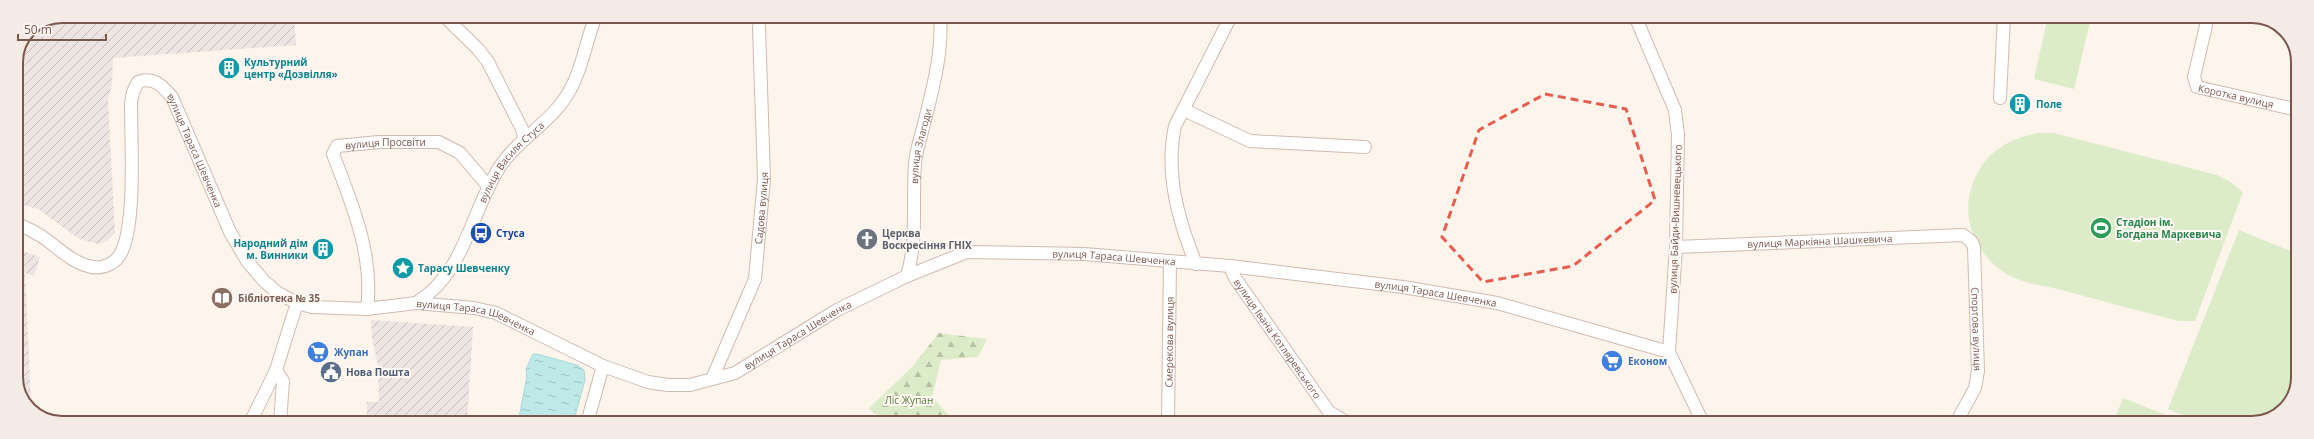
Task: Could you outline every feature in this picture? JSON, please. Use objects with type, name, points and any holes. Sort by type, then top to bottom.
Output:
[{"type":"street","points":[[451,23],[478,49],[488,62],[524,138]]},
{"type":"street","name":"вулиця Василя Стуса","points":[[416,303],[430,294],[449,272],[489,188],[509,154],[524,138],[557,109],[570,91],[581,65],[594,23]]},
{"type":"street","name":"вулиця Злагоди","points":[[907,276],[912,258],[914,238],[915,162],[936,73],[942,36],[941,23]]},
{"type":"street","points":[[1196,264],[1183,232],[1171,168],[1171,143],[1175,126],[1228,23]]},
{"type":"street","name":"вулиця Байди-Вишневецького","points":[[1638,23],[1675,110],[1678,135],[1676,247],[1669,352],[1700,416]]},
{"type":"street","points":[[2000,98],[2004,23]]},
{"type":"street","name":"Коротка вулиця","points":[[2203,23],[2194,77],[2197,87],[2291,108]]},
{"type":"street","name":"Садова вулиця","points":[[712,380],[755,279],[764,179],[759,28]]},
{"type":"street","name":"вулиця Тараса Шевченка","points":[[23,227],[41,236],[71,259],[82,264],[104,266],[114,262],[122,252],[130,217],[131,103],[133,92],[138,82],[151,80],[161,84],[172,98],[230,232],[247,262],[264,281],[278,293],[297,303],[319,307],[367,310],[416,303],[474,308],[496,313],[603,366],[648,382],[668,385],[690,385],[735,373],[837,310],[907,276],[967,252],[1084,254],[1230,266],[1403,287],[1497,303],[1669,352]]},
{"type":"street","points":[[1184,110],[1250,141],[1365,147]]},
{"type":"street","name":"вулиця Просвіти","points":[[367,310],[370,288],[367,259],[357,219],[333,154],[337,146],[379,142],[439,142],[460,153],[489,188]]},
{"type":"street","name":"вулиця Маркіяна Шашкевича","points":[[1676,247],[1962,235]]},
{"type":"street","name":"Спортова вулиця","points":[[1960,416],[1975,388],[1978,371],[1974,247],[1971,241],[1962,235]]},
{"type":"street","name":"Смерекова вулиця","points":[[1168,416],[1170,262]]},
{"type":"street","name":"вулиця Івана Котляревського","points":[[1230,266],[1235,278],[1330,412],[1337,416]]},
{"type":"street","points":[[253,416],[276,370],[297,303]]},
{"type":"street","points":[[589,416],[603,366]]},
{"type":"street","points":[[276,370],[283,381],[280,416]]},
{"type":"highlighted area","points":[[1545,94],[1626,109],[1655,200],[1573,266],[1483,282],[1442,237],[1479,130]]},
{"type":"shaded area","points":[[62,23],[294,23],[296,45],[113,58],[112,85],[108,100],[115,233],[107,241],[98,244],[79,239],[38,209],[23,205],[23,62],[26,47],[30,40],[40,30],[47,26]]},
{"type":"shaded area","points":[[23,251],[40,257],[34,276],[25,273],[31,400],[24,387],[23,379]]},
{"type":"shaded area","points":[[371,320],[473,327],[467,416],[367,416],[367,402],[379,402],[378,366],[372,338]]},
{"type":"green space","points":[[2046,23],[2090,23],[2074,89],[2034,79]]},
{"type":"green space","name":"Стадіон ім. Богдана Маркевича","points":[[2039,133],[2054,133],[2217,175],[2231,182],[2243,192],[2195,321],[2179,321],[2023,281],[2008,275],[1992,263],[1977,243],[1969,220],[1969,195],[1973,183],[1984,163],[1998,149],[2017,139]]},
{"type":"green space","points":[[2239,230],[2291,251],[2291,382],[2283,401],[2267,413],[2252,416],[2186,416],[2168,409]]},
{"type":"green space","name":"Ліс Жупан","points":[[939,333],[987,339],[978,357],[941,360],[932,397],[950,416],[880,416],[868,409],[911,368]]},
{"type":"green space","points":[[2123,398],[2168,416],[2116,416]]},
{"type":"water","points":[[533,354],[537,354],[577,365],[584,370],[585,380],[575,416],[519,416],[527,376],[526,369]]},
{"type":"place","name":"Культурний центр «Дозвілля»","points":[[229,68]]},
{"type":"place","name":"Поле","points":[[2020,104]]},
{"type":"place","name":"Стадіон ім. Богдана Маркевича","points":[[2101,228]]},
{"type":"place","name":"Стуса","points":[[481,233]]},
{"type":"place","name":"Церква Воскресіння ГНІХ","points":[[867,239]]},
{"type":"place","name":"Народний дім м. Винники","points":[[323,249]]},
{"type":"place","name":"Тарасу Шевченку","points":[[403,268]]},
{"type":"place","name":"Бібліотека № 35","points":[[222,298]]},
{"type":"place","name":"Жупан","points":[[318,352]]},
{"type":"place","name":"Економ","points":[[1612,361]]},
{"type":"place","name":"Нова Пошта","points":[[331,372]]}]
